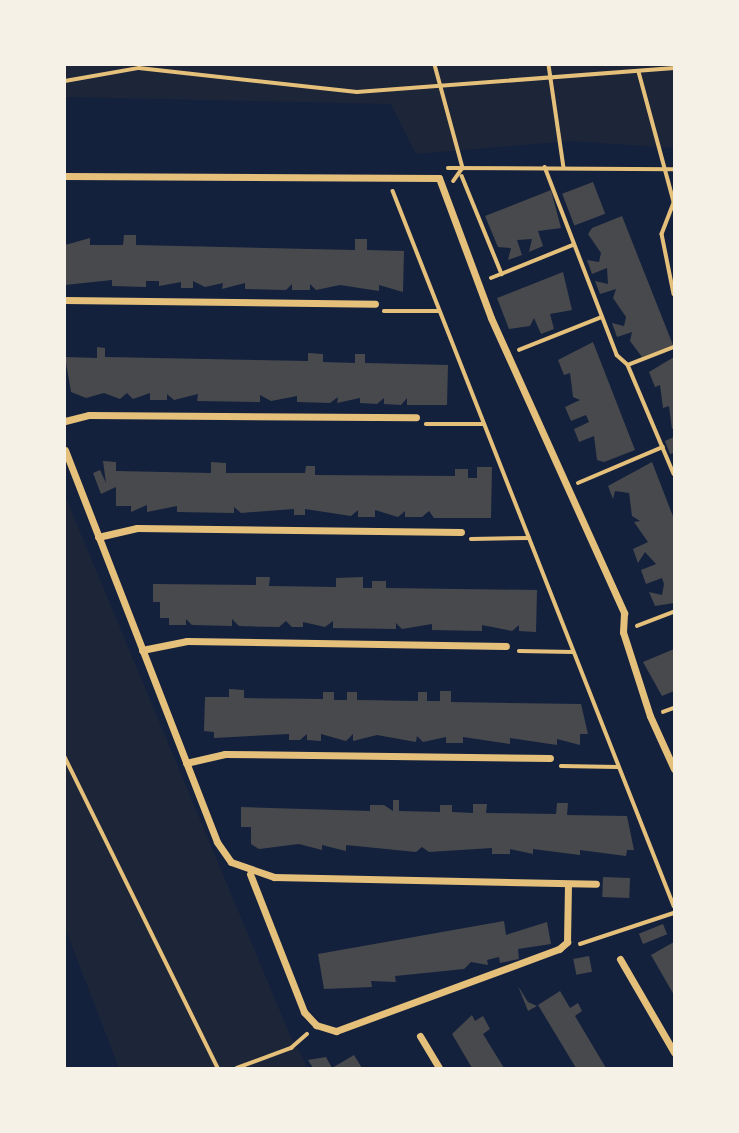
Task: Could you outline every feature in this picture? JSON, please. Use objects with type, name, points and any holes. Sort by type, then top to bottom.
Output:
[{"type":"street","points":[[65,176],[439,178],[508,354],[570,486],[624,613],[623,632],[674,769]]},
{"type":"street","points":[[65,300],[375,304]]},
{"type":"street","points":[[65,421],[89,415],[416,417]]},
{"type":"street","points":[[65,450],[217,842],[250,874],[304,1012],[316,1025],[335,1031],[567,942],[568,884]]},
{"type":"street","points":[[98,537],[136,528],[461,532]]},
{"type":"street","points":[[142,650],[187,641],[506,646]]},
{"type":"street","points":[[186,763],[225,754],[550,758]]},
{"type":"street","points":[[250,874],[596,884]]},
{"type":"street","points":[[620,959],[674,1052]]},
{"type":"street","points":[[420,1036],[439,1068]]},
{"type":"path","points":[[435,65],[463,168]]},
{"type":"path","points":[[549,65],[564,168]]},
{"type":"path","points":[[65,81],[139,68],[357,92],[441,82],[674,68]]},
{"type":"path","points":[[639,72],[672,169],[674,202],[662,234],[674,294]]},
{"type":"path","points":[[545,167],[601,317],[628,365],[674,474]]},
{"type":"path","points":[[436,168],[672,169]]},
{"type":"path","points":[[461,176],[502,274]]},
{"type":"path","points":[[388,178],[674,906]]},
{"type":"path","points":[[478,283],[573,245]]},
{"type":"path","points":[[375,304],[383,311],[438,311]]},
{"type":"path","points":[[508,354],[601,317]]},
{"type":"path","points":[[628,365],[674,347]]},
{"type":"path","points":[[416,417],[425,424],[483,424]]},
{"type":"path","points":[[570,486],[663,447]]},
{"type":"path","points":[[461,532],[468,539],[529,538]]},
{"type":"path","points":[[623,632],[674,612]]},
{"type":"path","points":[[506,646],[573,652]]},
{"type":"path","points":[[65,757],[218,1068]]},
{"type":"path","points":[[550,758],[558,765],[618,766]]},
{"type":"path","points":[[567,942],[585,944],[674,913]]},
{"type":"path","points":[[237,1068],[291,1048],[316,1025]]},
{"type":"shaded area","points":[[65,65],[674,65],[674,148],[570,141],[416,154],[391,104],[65,97]]},
{"type":"shaded area","points":[[65,496],[290,1035],[308,1068],[119,1068],[65,928]]},
{"type":"building","points":[[593,182],[605,214],[574,226],[562,194]]},
{"type":"building","points":[[551,190],[561,228],[538,231],[543,246],[529,252],[532,239],[517,240],[522,255],[508,260],[511,248],[498,247],[485,216]]},
{"type":"building","points":[[622,216],[673,345],[642,357],[630,341],[632,332],[617,337],[612,323],[624,326],[626,317],[613,298],[616,289],[600,294],[595,281],[608,284],[607,268],[592,274],[587,260],[599,262],[601,253],[588,234],[592,228]]},
{"type":"building","points":[[124,235],[136,235],[136,245],[355,250],[355,239],[367,239],[367,250],[404,251],[403,292],[379,285],[379,291],[340,285],[316,290],[310,284],[310,290],[292,290],[292,284],[286,290],[245,289],[245,283],[222,289],[223,283],[205,287],[193,281],[193,288],[181,288],[181,282],[159,286],[159,281],[146,281],[146,287],[112,286],[112,280],[65,285],[65,245],[90,238],[90,245],[123,245]]},
{"type":"building","points":[[563,272],[572,310],[550,314],[554,329],[541,334],[534,318],[530,326],[509,329],[497,298]]},
{"type":"building","points":[[593,342],[635,450],[604,462],[597,460],[594,436],[579,442],[574,429],[589,422],[586,415],[571,421],[565,407],[580,400],[573,397],[570,373],[564,375],[558,360]]},
{"type":"building","points":[[97,347],[105,348],[105,357],[308,361],[308,353],[323,354],[323,362],[355,363],[355,354],[365,354],[365,363],[448,365],[447,405],[407,405],[407,398],[401,405],[384,404],[384,398],[377,404],[360,403],[360,398],[337,403],[338,397],[330,403],[297,402],[297,396],[271,401],[260,395],[260,402],[197,401],[198,394],[174,400],[167,394],[167,400],[150,400],[150,393],[133,399],[127,393],[120,399],[104,393],[86,398],[71,392],[65,357],[97,358]]},
{"type":"building","points":[[674,357],[672,429],[669,406],[663,408],[660,385],[655,387],[649,372]]},
{"type":"building","points":[[674,437],[674,453],[670,454],[665,441]]},
{"type":"building","points":[[103,461],[116,462],[116,471],[211,473],[211,462],[226,463],[226,473],[305,473],[306,466],[315,466],[315,475],[455,476],[455,469],[468,469],[468,478],[477,478],[477,467],[492,467],[491,518],[434,518],[429,511],[422,517],[405,517],[405,511],[398,517],[375,510],[375,517],[358,517],[358,510],[351,516],[305,509],[305,515],[294,515],[294,509],[241,513],[234,507],[234,513],[177,512],[177,506],[147,512],[147,505],[131,512],[131,506],[116,506],[116,487],[101,494],[93,473],[100,470],[106,483]]},
{"type":"building","points":[[652,462],[674,519],[674,603],[655,606],[649,592],[662,595],[664,584],[662,578],[646,584],[641,570],[656,564],[645,552],[638,563],[633,549],[648,542],[634,522],[640,521],[632,516],[629,493],[615,491],[613,499],[608,486]]},
{"type":"building","points":[[256,577],[270,577],[269,586],[336,587],[336,578],[363,577],[363,588],[372,588],[372,581],[386,581],[386,588],[537,590],[536,632],[519,631],[519,625],[512,631],[482,625],[482,631],[432,630],[432,624],[402,629],[396,623],[396,629],[333,628],[333,621],[325,627],[303,622],[303,627],[292,627],[286,621],[279,627],[239,626],[232,619],[232,626],[192,625],[186,619],[186,625],[169,625],[169,618],[160,618],[160,602],[153,602],[153,584],[256,585]]},
{"type":"building","points":[[674,649],[674,691],[662,696],[643,662]]},
{"type":"building","points":[[229,689],[244,690],[244,698],[323,699],[323,692],[334,692],[334,700],[347,700],[347,692],[357,692],[357,700],[418,701],[418,692],[427,692],[427,701],[440,701],[440,691],[451,691],[451,702],[581,704],[588,734],[580,734],[580,745],[557,739],[557,745],[510,738],[510,744],[463,737],[463,743],[446,743],[446,737],[423,742],[417,736],[416,742],[377,735],[353,741],[353,734],[346,741],[321,734],[321,741],[307,740],[307,734],[300,740],[289,740],[289,734],[214,738],[214,732],[204,731],[205,697],[229,697]]},
{"type":"building","points":[[393,800],[399,800],[399,811],[440,812],[440,805],[452,805],[452,812],[473,813],[473,804],[487,804],[486,813],[556,814],[557,803],[568,803],[567,815],[627,816],[634,850],[627,850],[626,856],[580,850],[580,855],[533,849],[533,854],[510,849],[510,854],[492,854],[492,848],[429,852],[422,847],[416,852],[346,845],[346,851],[322,845],[322,850],[299,844],[259,849],[251,844],[251,827],[241,827],[241,807],[370,811],[370,805],[384,805],[393,811]]},
{"type":"building","points":[[603,877],[630,878],[629,898],[602,897]]},
{"type":"building","points":[[504,921],[506,935],[547,922],[551,944],[518,949],[519,959],[500,963],[499,957],[487,960],[488,965],[471,962],[464,969],[395,976],[396,982],[371,981],[372,987],[324,989],[318,954]]},
{"type":"building","points":[[663,924],[667,934],[643,944],[639,934]]},
{"type":"building","points":[[674,942],[674,995],[651,955]]},
{"type":"building","points":[[589,956],[592,972],[576,975],[573,959]]},
{"type":"building","points":[[518,986],[528,1002],[537,1006],[528,1011]]},
{"type":"building","points":[[560,991],[570,1008],[578,1003],[582,1011],[575,1016],[606,1068],[576,1068],[538,1005]]},
{"type":"building","points":[[472,1015],[475,1021],[483,1016],[490,1029],[483,1034],[504,1068],[472,1068],[452,1034]]},
{"type":"building","points":[[354,1055],[362,1068],[332,1068]]},
{"type":"building","points":[[326,1057],[332,1068],[313,1068],[308,1060]]}]
